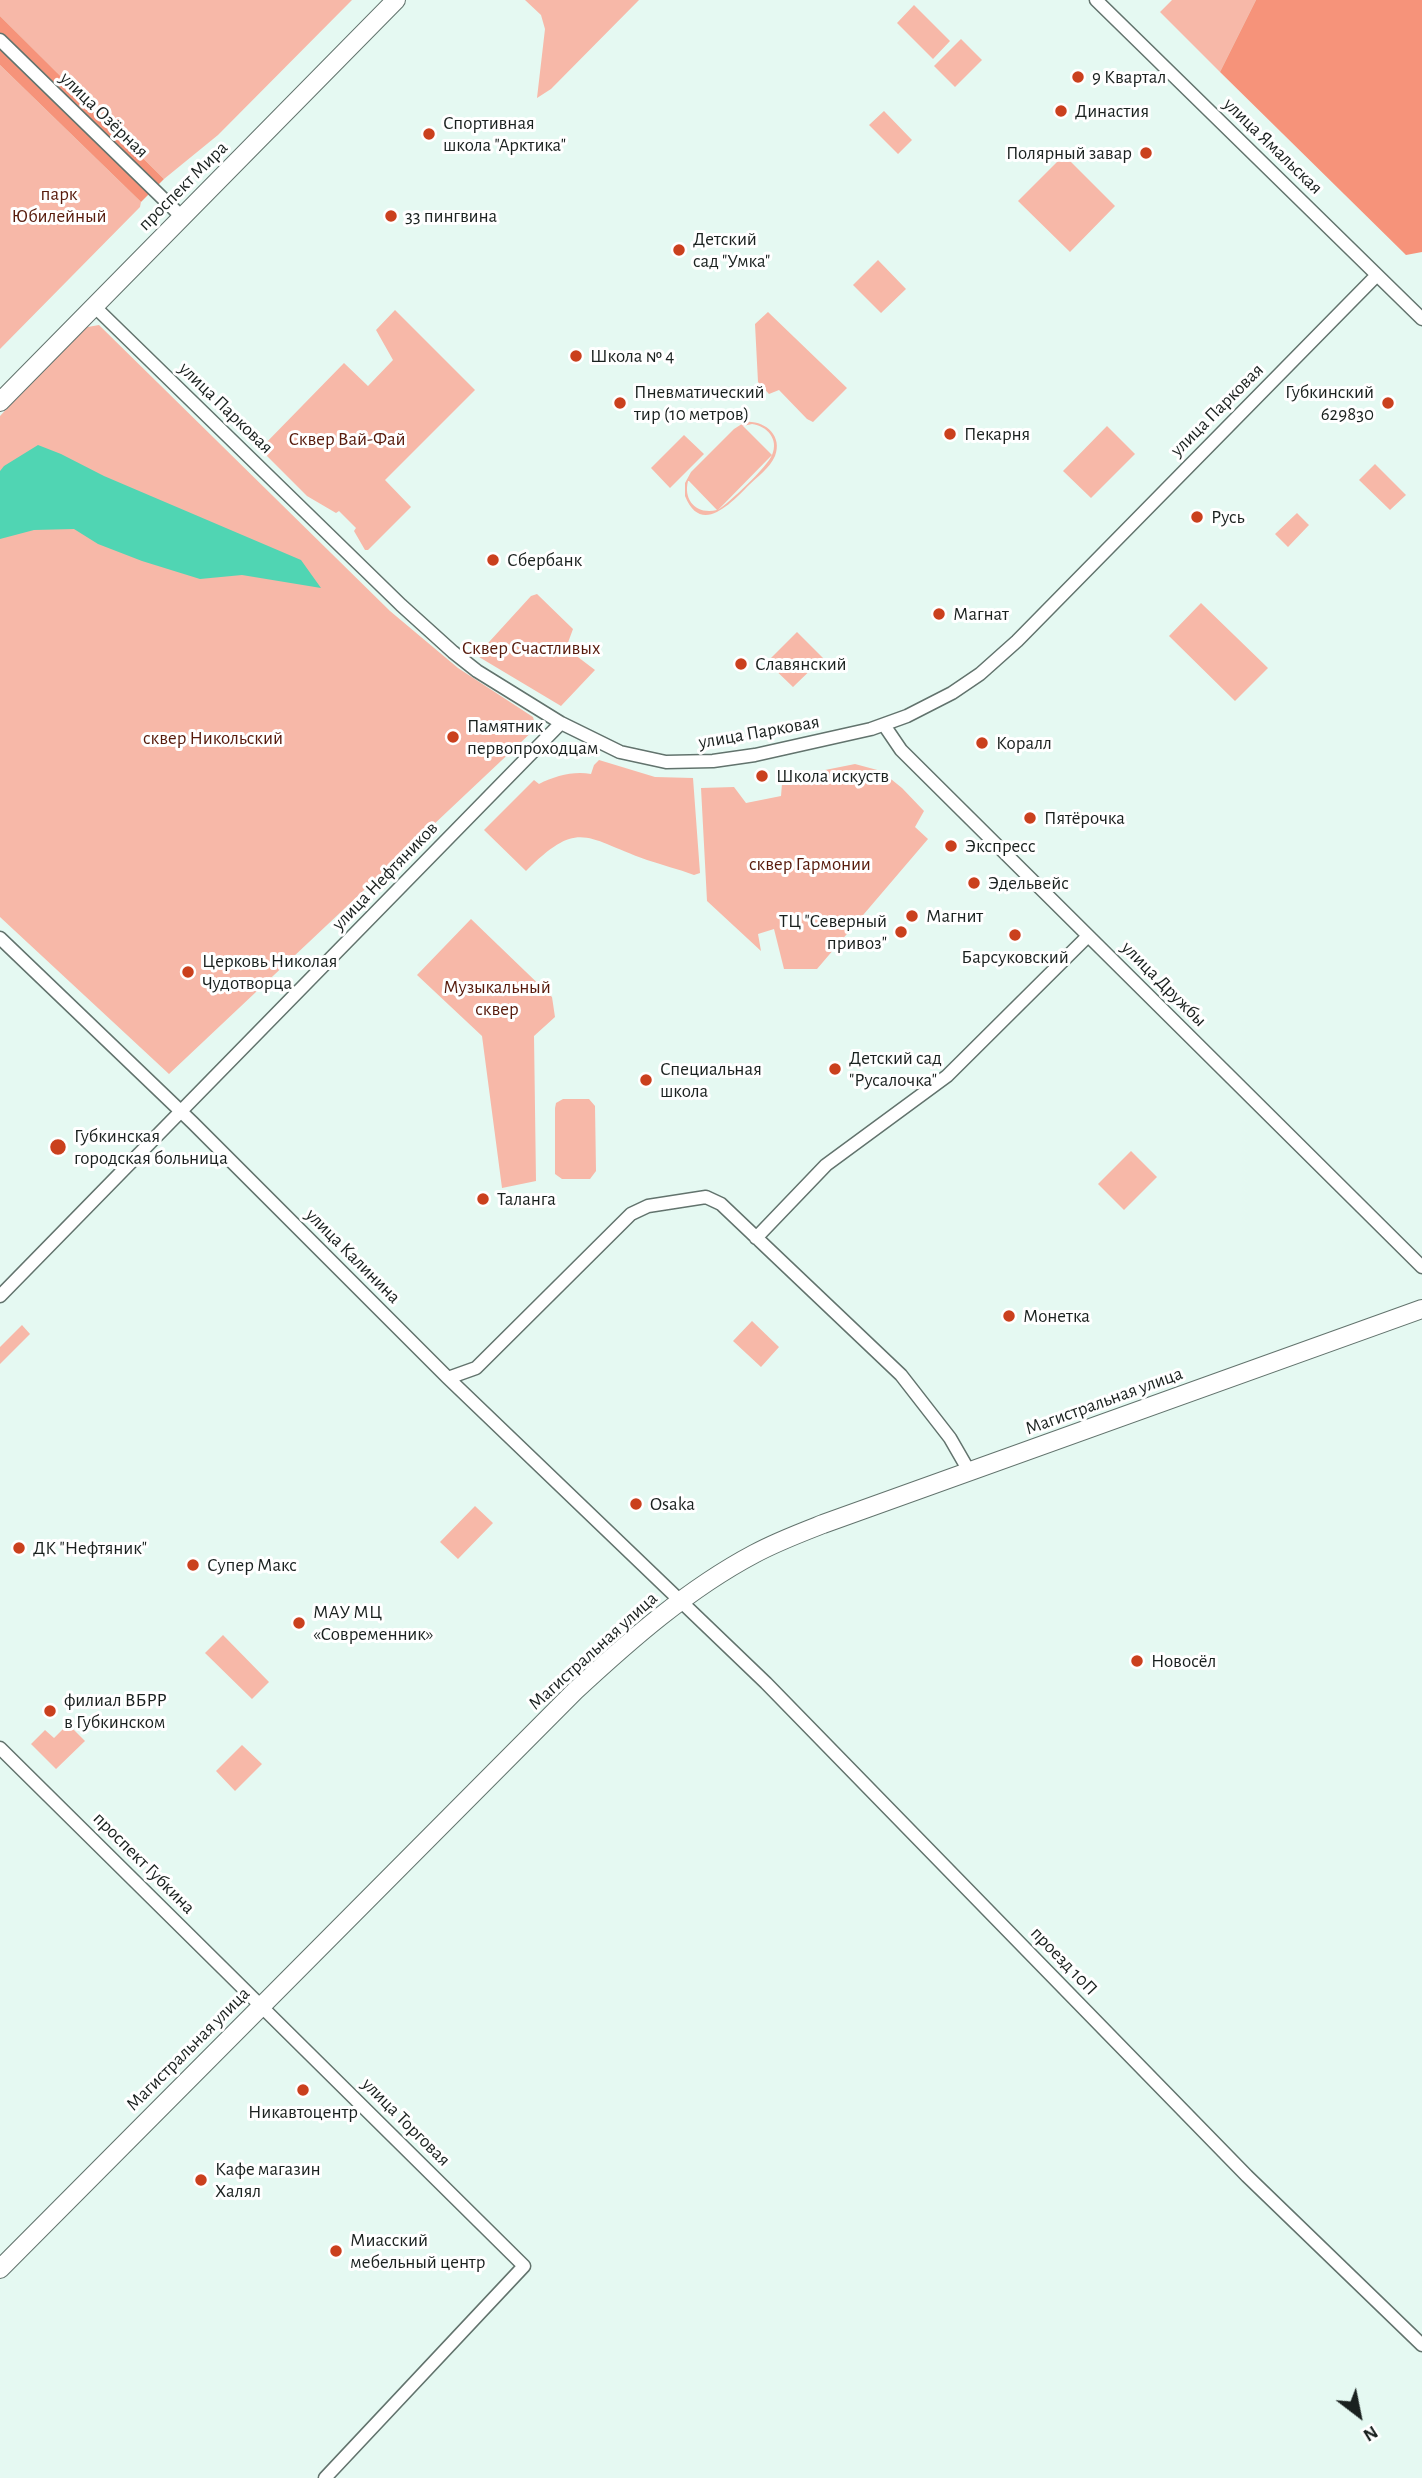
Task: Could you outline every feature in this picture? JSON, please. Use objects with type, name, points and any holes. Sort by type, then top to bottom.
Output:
[{"type":"main road","name":"проспект Мира","points":[[0,402],[396,0]]},
{"type":"main road","name":"Магистральная улица","points":[[0,2269],[575,1691],[629,1642],[682,1601],[753,1554],[788,1538],[1422,1309]]},
{"type":"street","name":"улица Ямальская","points":[[1096,0],[1422,319]]},
{"type":"street","name":"улица Озёрная","points":[[0,40],[182,216]]},
{"type":"street","name":"улица Парковая","points":[[94,306],[426,629],[477,671],[561,723],[620,752],[650,760],[682,763],[755,755],[884,725],[952,693],[992,664],[1377,275]]},
{"type":"street","name":"улица Нефтяников","points":[[0,1296],[561,723]]},
{"type":"street","name":"улица Дружбы","points":[[884,725],[901,750],[1422,1266]]},
{"type":"street","points":[[756,1238],[837,1156],[947,1076],[1088,936]]},
{"type":"street","name":"улица Калинина","points":[[0,938],[181,1112],[449,1378],[682,1601]]},
{"type":"street","points":[[449,1378],[476,1368],[623,1220],[639,1209],[706,1197],[721,1204],[909,1384],[950,1438],[969,1471]]},
{"type":"street","name":"проезд 10П","points":[[682,1601],[766,1683],[1247,2176],[1422,2345]]},
{"type":"street","name":"проспект Губкина","points":[[0,1748],[261,2005]]},
{"type":"street","name":"улица Торговая","points":[[261,2005],[524,2266],[325,2478]]},
{"type":"green space","points":[[0,0],[352,0],[218,135],[164,179],[0,16]]},
{"type":"green space","points":[[525,0],[639,0],[551,89],[537,98],[545,29],[541,15]]},
{"type":"green space","points":[[1172,0],[1256,0],[1220,72],[1160,12]]},
{"type":"green space","points":[[914,5],[950,41],[933,59],[897,23]]},
{"type":"green space","points":[[961,39],[982,60],[955,87],[934,66]]},
{"type":"green space","name":"парк Юбилейный","points":[[0,65],[141,202],[140,207],[0,349]]},
{"type":"green space","points":[[884,111],[912,140],[898,154],[869,125]]},
{"type":"green space","points":[[1064,155],[1115,206],[1070,252],[1018,201]]},
{"type":"green space","points":[[878,260],[906,289],[881,313],[853,285]]},
{"type":"green space","name":"Сквер Вай-Фай","points":[[395,310],[475,390],[385,480],[411,507],[365,550],[354,531],[356,528],[339,511],[336,513],[307,496],[260,449],[344,363],[368,386],[393,360],[376,330]]},
{"type":"green space","points":[[768,312],[847,388],[813,422],[779,390],[769,394],[758,382],[755,324]]},
{"type":"green space","name":"сквер Никольский","points":[[99,325],[390,611],[458,668],[533,717],[536,728],[169,1074],[0,917],[0,416],[82,328]]},
{"type":"green space","points":[[745,422],[752,422],[765,427],[774,436],[777,449],[775,456],[763,472],[725,507],[708,515],[699,514],[685,496],[685,483],[691,472],[734,429]],"holes":[[[752,424],[767,430],[773,439],[772,455],[743,426]],[[772,455],[748,484],[718,510]],[[689,481],[717,510],[703,510],[693,505],[687,488]]]},
{"type":"green space","points":[[1107,426],[1135,454],[1091,498],[1063,471]]},
{"type":"green space","points":[[684,435],[704,454],[670,488],[651,468]]},
{"type":"green space","points":[[1375,464],[1406,495],[1390,510],[1359,480]]},
{"type":"green space","points":[[1297,513],[1309,525],[1288,547],[1275,534]]},
{"type":"green space","name":"Сквер Счастливых","points":[[537,594],[573,629],[566,648],[595,670],[561,706],[479,657],[479,653],[531,596]]},
{"type":"green space","points":[[1201,603],[1268,668],[1235,701],[1169,636]]},
{"type":"green space","points":[[797,632],[823,658],[793,687],[767,662]]},
{"type":"green space","points":[[599,760],[655,777],[693,778],[700,873],[694,875],[583,837],[571,838],[559,844],[526,871],[484,830],[534,780],[539,784],[564,775],[591,774]]},
{"type":"green space","name":"сквер Гармонии","points":[[855,764],[881,771],[902,788],[924,811],[915,827],[928,839],[817,969],[784,969],[774,929],[758,934],[761,951],[707,901],[701,788],[734,787],[746,803],[781,796],[782,784],[810,773]]},
{"type":"green space","name":"Музыкальный сквер","points":[[471,919],[552,997],[555,1017],[534,1036],[536,1181],[502,1188],[482,1036],[417,975]]},
{"type":"green space","points":[[563,1099],[589,1099],[595,1106],[596,1171],[590,1179],[562,1179],[555,1174],[555,1108],[556,1103]]},
{"type":"green space","points":[[1131,1151],[1157,1177],[1124,1210],[1098,1184]]},
{"type":"green space","points":[[752,1321],[779,1347],[761,1367],[733,1341]]},
{"type":"green space","points":[[22,1325],[30,1334],[0,1364],[0,1347]]},
{"type":"green space","points":[[475,1506],[493,1523],[458,1559],[440,1542]]},
{"type":"green space","points":[[223,1635],[269,1682],[252,1699],[205,1653]]},
{"type":"green space","points":[[68,1724],[85,1741],[56,1769],[31,1744],[45,1730],[54,1738]]},
{"type":"green space","points":[[242,1745],[262,1764],[235,1791],[216,1771]]},
{"type":"shaded area","points":[[1256,0],[1422,0],[1422,252],[1406,255],[1220,72]]},
{"type":"shaded area","points":[[0,16],[164,179],[141,202],[0,65]]},
{"type":"shaded area","points":[[38,445],[301,560],[321,588],[242,575],[200,579],[98,544],[74,529],[34,530],[0,539],[0,471]]},
{"type":"place","name":"9 Квартал","points":[[1078,77]]},
{"type":"place","name":"Династия","points":[[1061,111]]},
{"type":"place","name":"Спортивная школа \"Арктика\"","points":[[429,134]]},
{"type":"place","name":"Полярный завар","points":[[1146,153]]},
{"type":"place","name":"33 пингвина","points":[[391,216]]},
{"type":"place","name":"Детский сад \"Умка\"","points":[[679,250]]},
{"type":"place","name":"Школа № 4","points":[[576,356]]},
{"type":"place","name":"Пневматический тир (10 метров)","points":[[620,403]]},
{"type":"place","name":"Губкинский 629830","points":[[1388,403]]},
{"type":"place","name":"Пекарня","points":[[950,434]]},
{"type":"place","name":"Русь","points":[[1197,517]]},
{"type":"place","name":"Сбербанк","points":[[493,560]]},
{"type":"place","name":"Магнат","points":[[939,614]]},
{"type":"place","name":"Славянский","points":[[741,664]]},
{"type":"place","name":"Памятник первопроходцам","points":[[453,737]]},
{"type":"place","name":"Коралл","points":[[982,743]]},
{"type":"place","name":"Школа искуств","points":[[762,776]]},
{"type":"place","name":"Пятёрочка","points":[[1030,818]]},
{"type":"place","name":"Экспресс","points":[[951,846]]},
{"type":"place","name":"Эдельвейс","points":[[974,883]]},
{"type":"place","name":"Магнит","points":[[912,916]]},
{"type":"place","name":"ТЦ \"Северный привоз\"","points":[[901,932]]},
{"type":"place","name":"Барсуковский","points":[[1015,935]]},
{"type":"place","name":"Церковь Николая Чудотворца","points":[[188,972]]},
{"type":"place","name":"Детский сад \"Русалочка\"","points":[[835,1069]]},
{"type":"place","name":"Специальная школа","points":[[646,1080]]},
{"type":"place","name":"Губкинская городская больница","points":[[58,1147]]},
{"type":"place","name":"Таланга","points":[[483,1199]]},
{"type":"place","name":"Монетка","points":[[1009,1316]]},
{"type":"place","name":"Osaka","points":[[636,1504]]},
{"type":"place","name":"ДК \"Нефтяник\"","points":[[19,1548]]},
{"type":"place","name":"Супер Макс","points":[[193,1565]]},
{"type":"place","name":"МАУ МЦ «Современник»","points":[[299,1623]]},
{"type":"place","name":"Новосёл","points":[[1137,1661]]},
{"type":"place","name":"филиал ВБРР в Губкинском","points":[[50,1711]]},
{"type":"place","name":"Никавтоцентр","points":[[303,2090]]},
{"type":"place","name":"Кафе магазин Халял","points":[[201,2180]]},
{"type":"place","name":"Миасский мебельный центр","points":[[336,2251]]}]
